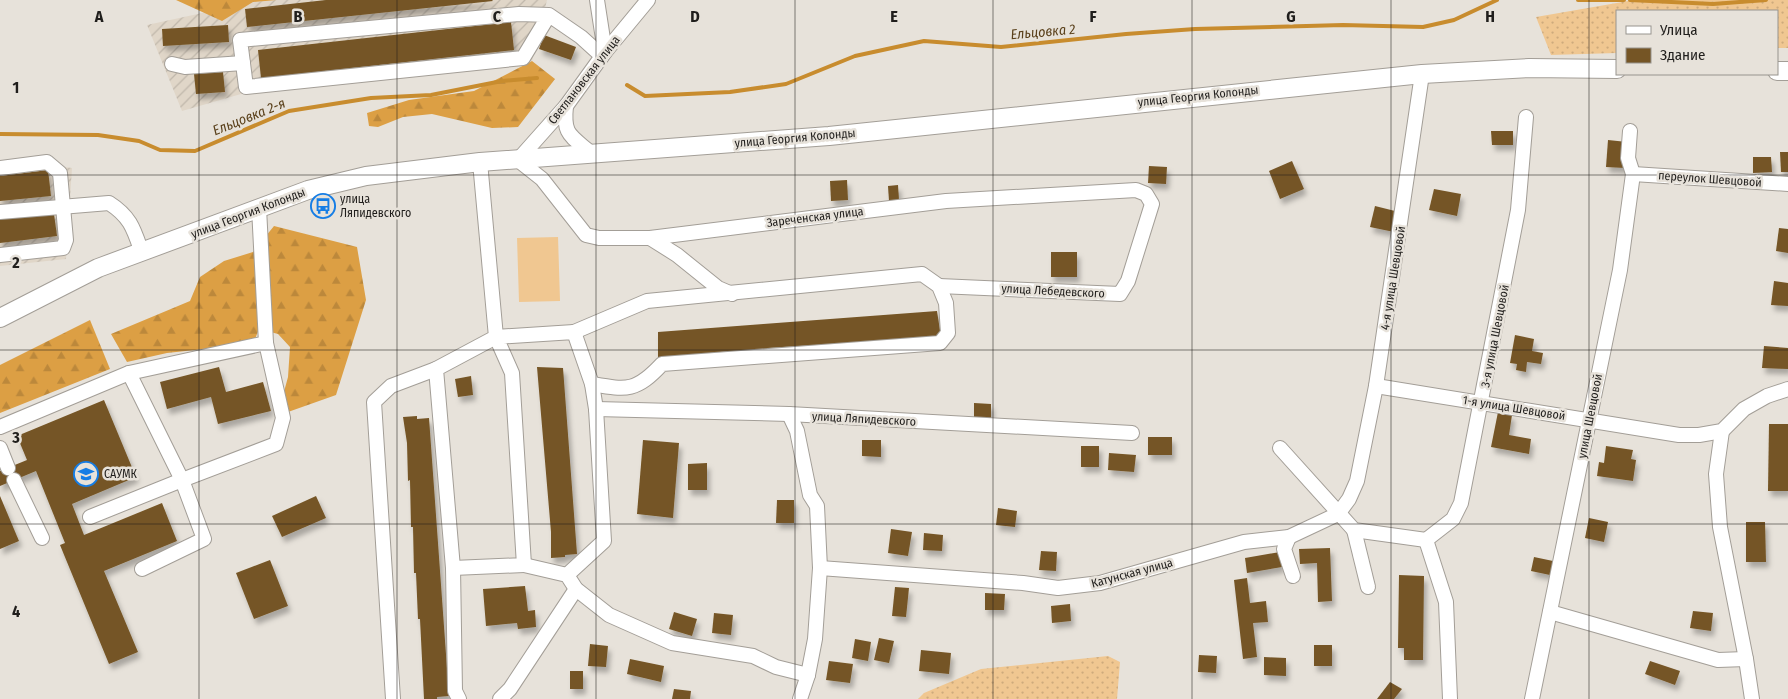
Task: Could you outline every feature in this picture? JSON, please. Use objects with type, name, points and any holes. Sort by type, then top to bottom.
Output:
[{"type":"main road","name":"улица Георгия Колонды","points":[[0,318],[98,268],[308,190],[366,176],[480,162],[829,136],[1422,74],[1529,68],[1616,69]]},
{"type":"street","points":[[597,0],[604,54]]},
{"type":"street","name":"Светлановская улица","points":[[518,160],[566,106],[647,0]]},
{"type":"street","points":[[549,15],[523,58],[246,87],[240,40],[519,14],[549,15],[604,54]]},
{"type":"street","points":[[172,64],[185,67],[242,63]]},
{"type":"street","name":"4-я улица Шевцовой","points":[[1338,514],[1349,499],[1357,481],[1376,386],[1422,74]]},
{"type":"street","points":[[566,106],[564,126],[591,153]]},
{"type":"street","name":"3-я улица Шевцовой","points":[[1426,540],[1453,519],[1461,503],[1502,303],[1518,210],[1526,117]]},
{"type":"street","name":"улица Шевцовой","points":[[1532,699],[1620,270],[1633,174],[1628,158],[1630,131]]},
{"type":"street","name":"Зареченская улица","points":[[518,160],[542,179],[586,234],[599,238],[650,238],[946,201],[1136,190],[1146,194]]},
{"type":"street","points":[[0,168],[46,162],[60,173],[66,240],[63,248],[0,255]]},
{"type":"street","points":[[480,162],[496,337],[512,373],[524,565]]},
{"type":"street","name":"переулок Шевцовой","points":[[1633,174],[1788,184]]},
{"type":"street","name":"улица Лебедевского","points":[[939,286],[1120,294],[1128,281],[1152,204],[1146,194]]},
{"type":"street","points":[[0,212],[110,203],[124,212],[133,226],[142,253]]},
{"type":"street","points":[[90,517],[276,444],[283,418],[266,344],[259,208]]},
{"type":"street","points":[[650,238],[677,255],[718,288],[732,294]]},
{"type":"street","points":[[393,699],[374,402],[390,386],[436,369],[496,337],[574,332],[647,301],[922,274],[939,286],[946,303],[948,333],[940,343],[662,364],[648,380],[623,390],[592,384]]},
{"type":"street","points":[[567,575],[604,540],[596,409],[592,384],[574,332]]},
{"type":"street","points":[[0,427],[130,373],[266,344]]},
{"type":"street","points":[[436,369],[453,568],[455,691],[459,699]]},
{"type":"street","points":[[130,373],[182,480],[204,539],[142,569]]},
{"type":"street","name":"1-я улица Шевцовой","points":[[1376,386],[1679,435],[1699,435],[1722,431]]},
{"type":"street","points":[[1752,699],[1720,527],[1716,474],[1722,431],[1744,409],[1768,396],[1788,389]]},
{"type":"street","name":"улица Ляпидевского","points":[[596,409],[789,414],[1132,434]]},
{"type":"street","points":[[789,414],[797,431],[810,495],[817,506],[820,568],[814,638],[808,675],[800,699]]},
{"type":"street","points":[[0,448],[42,538]]},
{"type":"street","points":[[1280,448],[1354,530],[1368,587]]},
{"type":"street","name":"Катунская улица","points":[[820,568],[1023,583],[1058,588],[1100,583],[1244,542],[1289,537],[1338,514]]},
{"type":"street","points":[[1354,530],[1426,540],[1446,602],[1450,699]]},
{"type":"street","points":[[1289,537],[1284,549],[1293,576]]},
{"type":"street","points":[[453,568],[524,565],[567,575],[576,590],[609,615],[672,643],[753,656],[776,667],[808,675]]},
{"type":"street","points":[[500,699],[510,689],[576,590]]},
{"type":"street","points":[[1550,612],[1718,660],[1746,659]]},
{"type":"shaded area","points":[[277,0],[547,0],[532,61],[255,90],[182,111],[147,25],[253,2]]},
{"type":"shaded area","points":[[1634,0],[1788,0],[1788,48],[1778,48],[1778,10],[1616,10],[1616,53],[1551,55],[1536,17]]},
{"type":"shaded area","points":[[19,161],[72,168],[66,259],[0,266],[0,163]]},
{"type":"shaded area","points":[[558,237],[560,301],[519,302],[517,238]]},
{"type":"shaded area","points":[[1108,656],[1120,662],[1117,699],[918,699],[924,693],[981,669]]},
{"type":"green space","points":[[176,0],[277,0],[253,2],[222,21]]},
{"type":"green space","points":[[532,61],[555,79],[518,127],[492,128],[432,114],[403,117],[378,127],[369,126],[367,113],[409,100],[474,91]]},
{"type":"green space","points":[[274,226],[357,247],[366,300],[336,395],[288,412],[282,399],[288,377],[290,347],[278,334],[259,329],[255,339],[232,346],[167,353],[127,362],[111,334],[190,301],[200,277],[224,261],[253,252]]},
{"type":"green space","points":[[90,320],[110,369],[0,413],[0,365]]},
{"type":"building","points":[[326,0],[493,1],[247,27],[245,9]]},
{"type":"building","points":[[511,22],[514,50],[261,78],[258,50]]},
{"type":"building","points":[[228,25],[229,42],[163,46],[162,29]]},
{"type":"building","points":[[544,35],[576,47],[571,60],[539,49]]},
{"type":"building","points":[[223,72],[225,92],[196,94],[194,74]]},
{"type":"building","points":[[1491,131],[1513,131],[1513,145],[1492,145]]},
{"type":"building","points":[[1608,140],[1627,142],[1625,168],[1606,167]]},
{"type":"building","points":[[1780,152],[1788,152],[1788,172],[1781,172]]},
{"type":"building","points":[[1753,157],[1771,157],[1772,172],[1753,173]]},
{"type":"building","points":[[1292,161],[1304,189],[1280,199],[1269,171]]},
{"type":"building","points":[[1149,166],[1167,167],[1166,184],[1148,183]]},
{"type":"building","points":[[48,170],[51,196],[0,201],[0,176]]},
{"type":"building","points":[[847,180],[848,200],[831,201],[830,181]]},
{"type":"building","points":[[898,185],[899,200],[889,201],[888,186]]},
{"type":"building","points":[[1434,189],[1461,194],[1457,216],[1429,210]]},
{"type":"building","points":[[1375,206],[1399,212],[1394,232],[1370,227]]},
{"type":"building","points":[[54,214],[57,236],[0,243],[0,219]]},
{"type":"building","points":[[1779,228],[1788,229],[1788,253],[1776,251]]},
{"type":"building","points":[[1051,252],[1077,252],[1077,277],[1051,277]]},
{"type":"building","points":[[1774,281],[1788,283],[1788,306],[1771,305]]},
{"type":"building","points":[[937,311],[941,337],[767,348],[768,350],[730,351],[658,358],[658,332]]},
{"type":"building","points":[[1515,335],[1534,339],[1532,351],[1543,353],[1541,364],[1527,362],[1526,372],[1516,370],[1517,364],[1510,363]]},
{"type":"building","points":[[1764,346],[1788,348],[1788,369],[1762,368]]},
{"type":"building","points":[[219,367],[226,392],[263,382],[271,411],[218,424],[211,397],[167,409],[160,382]]},
{"type":"building","points":[[537,367],[563,368],[577,554],[565,555],[565,557],[551,558],[551,532]]},
{"type":"building","points":[[471,376],[473,395],[458,397],[455,379]]},
{"type":"building","points":[[104,400],[136,477],[72,504],[84,535],[162,503],[177,541],[104,571],[138,652],[109,664],[60,545],[65,543],[36,471],[0,486],[0,471],[27,460],[17,436]]},
{"type":"building","points":[[974,403],[991,404],[991,420],[974,420]]},
{"type":"building","points":[[1498,412],[1512,415],[1509,435],[1531,439],[1529,454],[1491,447]]},
{"type":"building","points":[[417,416],[417,419],[429,418],[449,696],[437,697],[437,699],[424,699],[420,619],[418,619],[416,573],[414,573],[410,480],[408,481],[407,443],[403,417]]},
{"type":"building","points":[[1769,424],[1788,424],[1788,491],[1768,491]]},
{"type":"building","points":[[1148,437],[1172,437],[1172,455],[1148,455]]},
{"type":"building","points":[[643,440],[679,443],[673,518],[637,514]]},
{"type":"building","points":[[862,440],[881,440],[881,457],[862,456]]},
{"type":"building","points":[[1081,446],[1099,446],[1099,467],[1081,467]]},
{"type":"building","points":[[1606,446],[1633,450],[1631,459],[1636,460],[1633,481],[1597,476],[1599,462],[1604,463]]},
{"type":"building","points":[[1109,453],[1136,455],[1134,472],[1108,470]]},
{"type":"building","points":[[707,463],[707,490],[688,490],[688,464]]},
{"type":"building","points":[[0,496],[19,541],[0,549]]},
{"type":"building","points":[[316,496],[326,518],[282,537],[272,516]]},
{"type":"building","points":[[777,500],[794,500],[794,523],[776,523]]},
{"type":"building","points":[[998,508],[1017,511],[1015,527],[996,525]]},
{"type":"building","points":[[1589,518],[1608,522],[1604,542],[1585,538]]},
{"type":"building","points":[[1746,522],[1765,522],[1766,562],[1746,562]]},
{"type":"building","points":[[891,529],[912,532],[908,556],[888,553]]},
{"type":"building","points":[[924,533],[943,535],[942,551],[923,550]]},
{"type":"building","points":[[1330,548],[1332,601],[1318,602],[1317,563],[1300,564],[1299,549]]},
{"type":"building","points":[[1041,551],[1057,552],[1056,571],[1039,570]]},
{"type":"building","points":[[1280,552],[1282,567],[1247,573],[1245,558]]},
{"type":"building","points":[[1534,557],[1553,561],[1550,575],[1531,571]]},
{"type":"building","points":[[270,560],[288,606],[254,619],[236,573]]},
{"type":"building","points":[[1399,575],[1424,576],[1423,660],[1404,660],[1404,648],[1398,648]]},
{"type":"building","points":[[1247,578],[1250,603],[1266,601],[1268,622],[1253,623],[1257,657],[1243,659],[1234,580]]},
{"type":"building","points":[[525,586],[528,611],[535,610],[536,627],[518,629],[517,623],[486,626],[483,589]]},
{"type":"building","points":[[895,587],[909,588],[906,617],[892,616]]},
{"type":"building","points":[[985,593],[1005,594],[1004,610],[985,610]]},
{"type":"building","points":[[1070,604],[1071,621],[1052,623],[1051,606]]},
{"type":"building","points":[[1693,611],[1713,613],[1711,631],[1690,628]]},
{"type":"building","points":[[674,612],[697,619],[692,636],[669,629]]},
{"type":"building","points":[[714,613],[733,615],[731,635],[712,633]]},
{"type":"building","points":[[879,638],[894,641],[889,663],[874,660]]},
{"type":"building","points":[[855,639],[871,642],[868,661],[852,658]]},
{"type":"building","points":[[590,644],[608,646],[606,667],[588,666]]},
{"type":"building","points":[[1314,645],[1332,645],[1332,666],[1314,666]]},
{"type":"building","points":[[921,650],[951,653],[949,674],[919,671]]},
{"type":"building","points":[[1199,655],[1217,656],[1216,673],[1198,672]]},
{"type":"building","points":[[1264,657],[1286,658],[1286,676],[1264,675]]},
{"type":"building","points":[[630,659],[664,666],[661,682],[627,674]]},
{"type":"building","points":[[829,661],[853,664],[850,683],[826,680]]},
{"type":"building","points":[[1650,661],[1680,671],[1675,685],[1645,674]]},
{"type":"building","points":[[570,671],[583,671],[583,689],[570,689]]},
{"type":"building","points":[[1390,682],[1402,689],[1394,699],[1377,699]]},
{"type":"building","points":[[674,689],[691,691],[690,699],[672,699]]},
{"type":"waterway","name":"Ельцовка 2","points":[[627,85],[645,96],[730,92],[786,84],[855,56],[924,41],[1001,47],[1195,29],[1343,25],[1423,27],[1454,20],[1497,0]]},
{"type":"waterway","name":"Ельцовка 2","points":[[1578,0],[1624,0]]},
{"type":"waterway","name":"Ельцовка 2","points":[[1630,0],[1713,4],[1766,0]]},
{"type":"waterway","name":"Ельцовка 2-я","points":[[0,134],[98,135],[139,141],[160,150],[195,151],[289,111],[371,98],[431,95],[502,81],[537,78]]},
{"type":"place","name":"улица Ляпидевского","points":[[323,206]]},
{"type":"place","name":"САУМК","points":[[86,474]]}]
